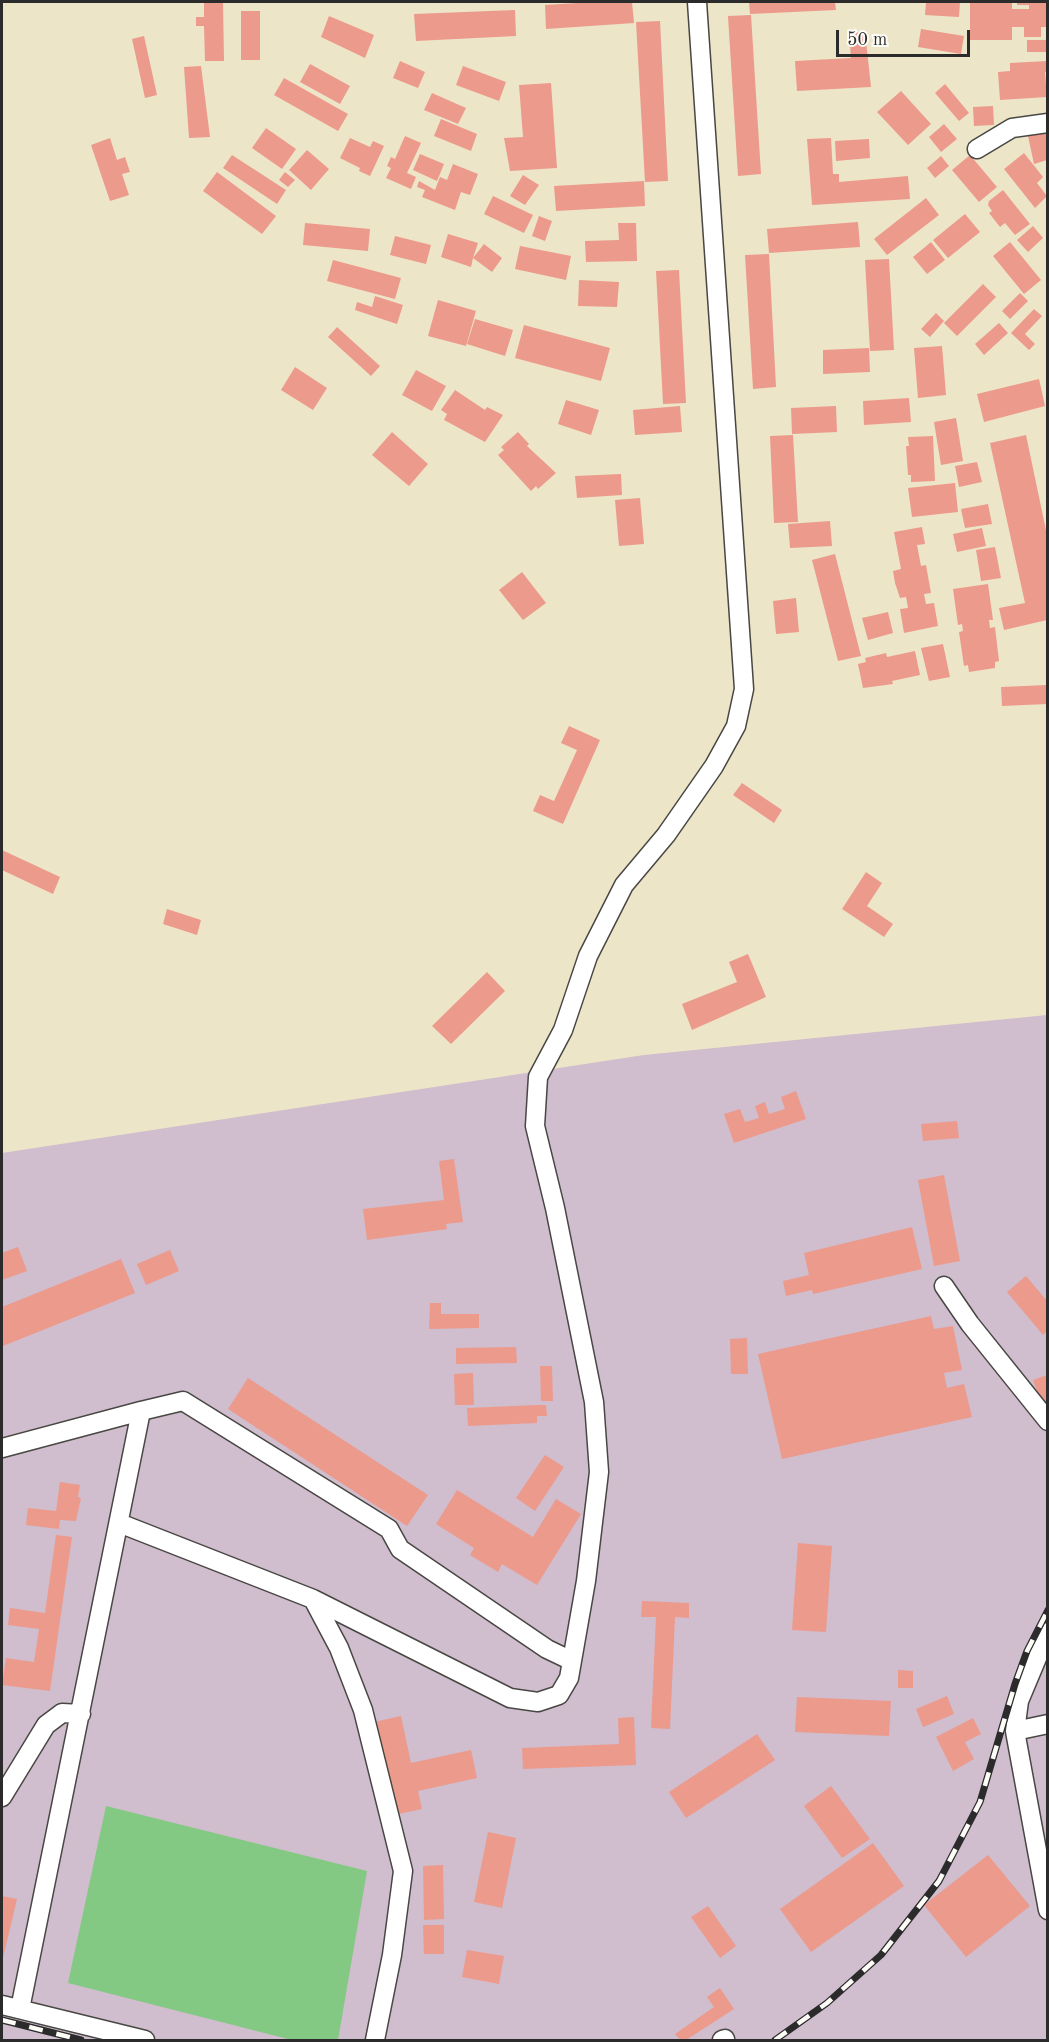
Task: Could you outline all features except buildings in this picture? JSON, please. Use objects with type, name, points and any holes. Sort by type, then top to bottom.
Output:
[{"type":"street","points":[[119,1523],[313,1599],[510,1698],[538,1702],[559,1695],[569,1678],[586,1581],[599,1472],[594,1402],[555,1208],[535,1126],[538,1077],[563,1030],[588,956],[624,885],[666,835],[714,766],[736,726],[744,689],[697,2]]},
{"type":"street","points":[[977,149],[1012,128],[1047,123]]},
{"type":"street","points":[[944,1286],[970,1324],[1047,1421]]},
{"type":"street","points":[[2,1448],[183,1401],[389,1528],[400,1549],[547,1648],[572,1661]]},
{"type":"street","points":[[20,2009],[141,1411]]},
{"type":"street","points":[[313,1599],[339,1648],[363,1710],[403,1871],[392,1955],[375,2040]]},
{"type":"street","points":[[1047,1632],[1019,1701],[1015,1731],[1047,1910]]},
{"type":"street","points":[[2,1797],[46,1725],[62,1713],[81,1714]]},
{"type":"street","points":[[1015,1731],[1047,1724]]},
{"type":"street","points":[[2,2005],[145,2040]]},
{"type":"shaded area","points":[[1047,1015],[1047,2040],[2,2040],[2,1153],[644,1055]]},
{"type":"green space","points":[[106,1806],[367,1871],[338,2040],[292,2040],[68,1983]]},
{"type":"railway","points":[[775,2040],[827,2003],[881,1955],[939,1881],[980,1802],[1015,1684],[1027,1651],[1048,1610]]},
{"type":"railway","points":[[2,2020],[81,2040]]}]
